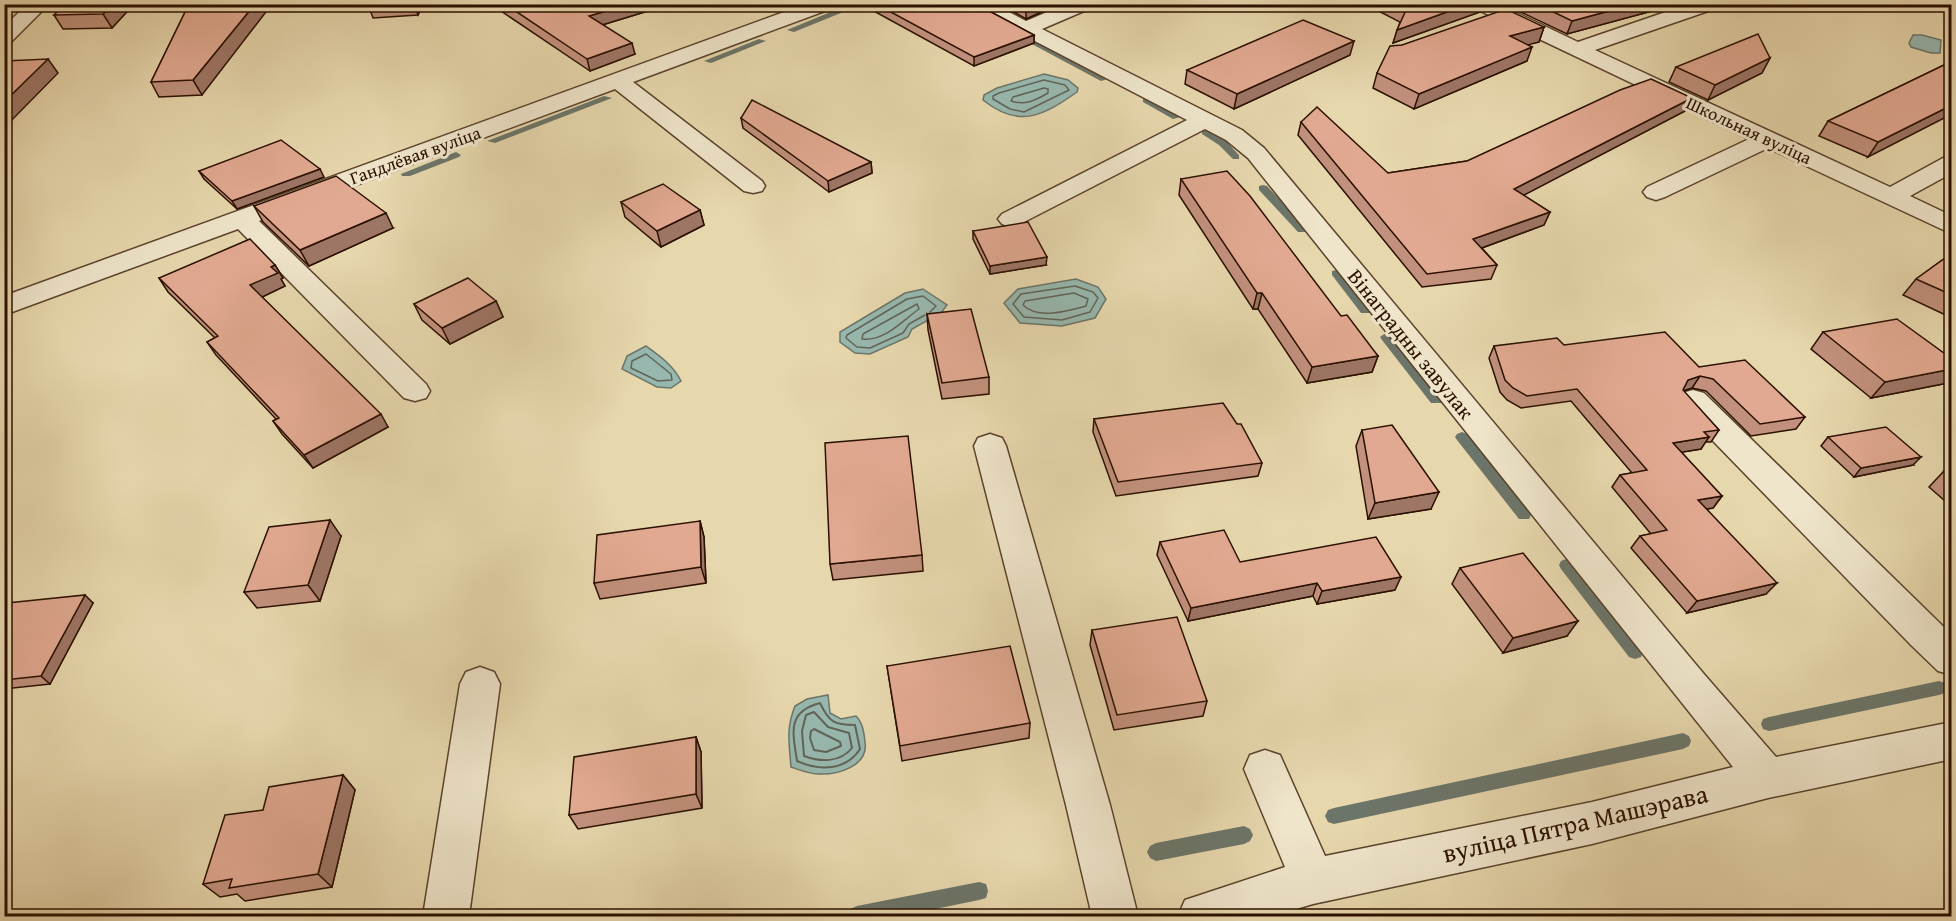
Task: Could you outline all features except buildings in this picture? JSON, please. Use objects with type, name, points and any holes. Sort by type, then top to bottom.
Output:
[{"type":"street","points":[[4,38],[39,5],[60,4]]},
{"type":"street","name":"Гандлёвая вуліца","points":[[4,306],[826,4]]},
{"type":"street","name":"Вінаградны завулак","points":[[978,4],[1234,135],[1256,153],[1689,685],[1768,778]]},
{"type":"street","points":[[1026,28],[1084,4]]},
{"type":"street","points":[[1576,49],[1710,4]]},
{"type":"street","name":"Школьная вуліца","points":[[1487,13],[1576,49],[1952,226]]},
{"type":"street","points":[[618,81],[753,186]]},
{"type":"street","points":[[1011,219],[1205,120]]},
{"type":"street","points":[[1656,192],[1768,139]]},
{"type":"street","points":[[1890,197],[1952,163]]},
{"type":"street","points":[[242,219],[416,391]]},
{"type":"street","points":[[1693,401],[1952,659]]},
{"type":"street","points":[[990,446],[1088,805],[1115,916]]},
{"type":"street","points":[[446,916],[480,684]]},
{"type":"street","name":"вуліца Пятра Машэрава","points":[[1201,916],[1313,881],[1592,823],[1768,778],[1952,740]]},
{"type":"street","points":[[1265,769],[1313,881]]},
{"type":"water","points":[[1913,35],[1941,40],[1940,53],[1931,53],[1911,47],[1909,43]]},
{"type":"water","points":[[1044,74],[1068,80],[1078,88],[1077,92],[1042,113],[1020,117],[996,109],[983,100],[984,95],[997,88]]},
{"type":"water","points":[[1076,279],[1098,287],[1106,299],[1095,318],[1062,326],[1020,323],[1004,303],[1018,289]]},
{"type":"water","points":[[923,289],[947,305],[941,313],[912,329],[908,337],[870,354],[855,353],[840,342],[840,332],[905,293]]},
{"type":"water","points":[[646,346],[670,366],[681,381],[671,388],[657,387],[622,369],[627,356]]},
{"type":"water","points":[[828,695],[830,713],[841,719],[856,716],[860,722],[865,742],[862,757],[857,763],[843,771],[834,773],[815,774],[791,767],[789,729],[795,706],[807,699]]},
{"type":"waterway","points":[[791,30],[859,4]]},
{"type":"waterway","points":[[1031,40],[1104,79]]},
{"type":"waterway","points":[[708,61],[762,41]]},
{"type":"waterway","points":[[492,141],[607,98]]},
{"type":"waterway","points":[[1146,100],[1176,117]]},
{"type":"waterway","points":[[1205,132],[1222,143],[1236,157]]},
{"type":"waterway","points":[[406,174],[456,155]]},
{"type":"waterway","points":[[1263,188],[1302,230]]},
{"type":"waterway","points":[[1336,273],[1365,310]]},
{"type":"waterway","points":[[1386,337],[1436,400]]},
{"type":"waterway","points":[[1462,437],[1524,515]]},
{"type":"waterway","points":[[1566,565],[1635,652]]},
{"type":"waterway","points":[[1769,724],[1939,688]]},
{"type":"waterway","points":[[1334,816],[1683,741]]},
{"type":"waterway","points":[[1156,852],[1244,835]]},
{"type":"waterway","points":[[857,916],[979,891]]}]
